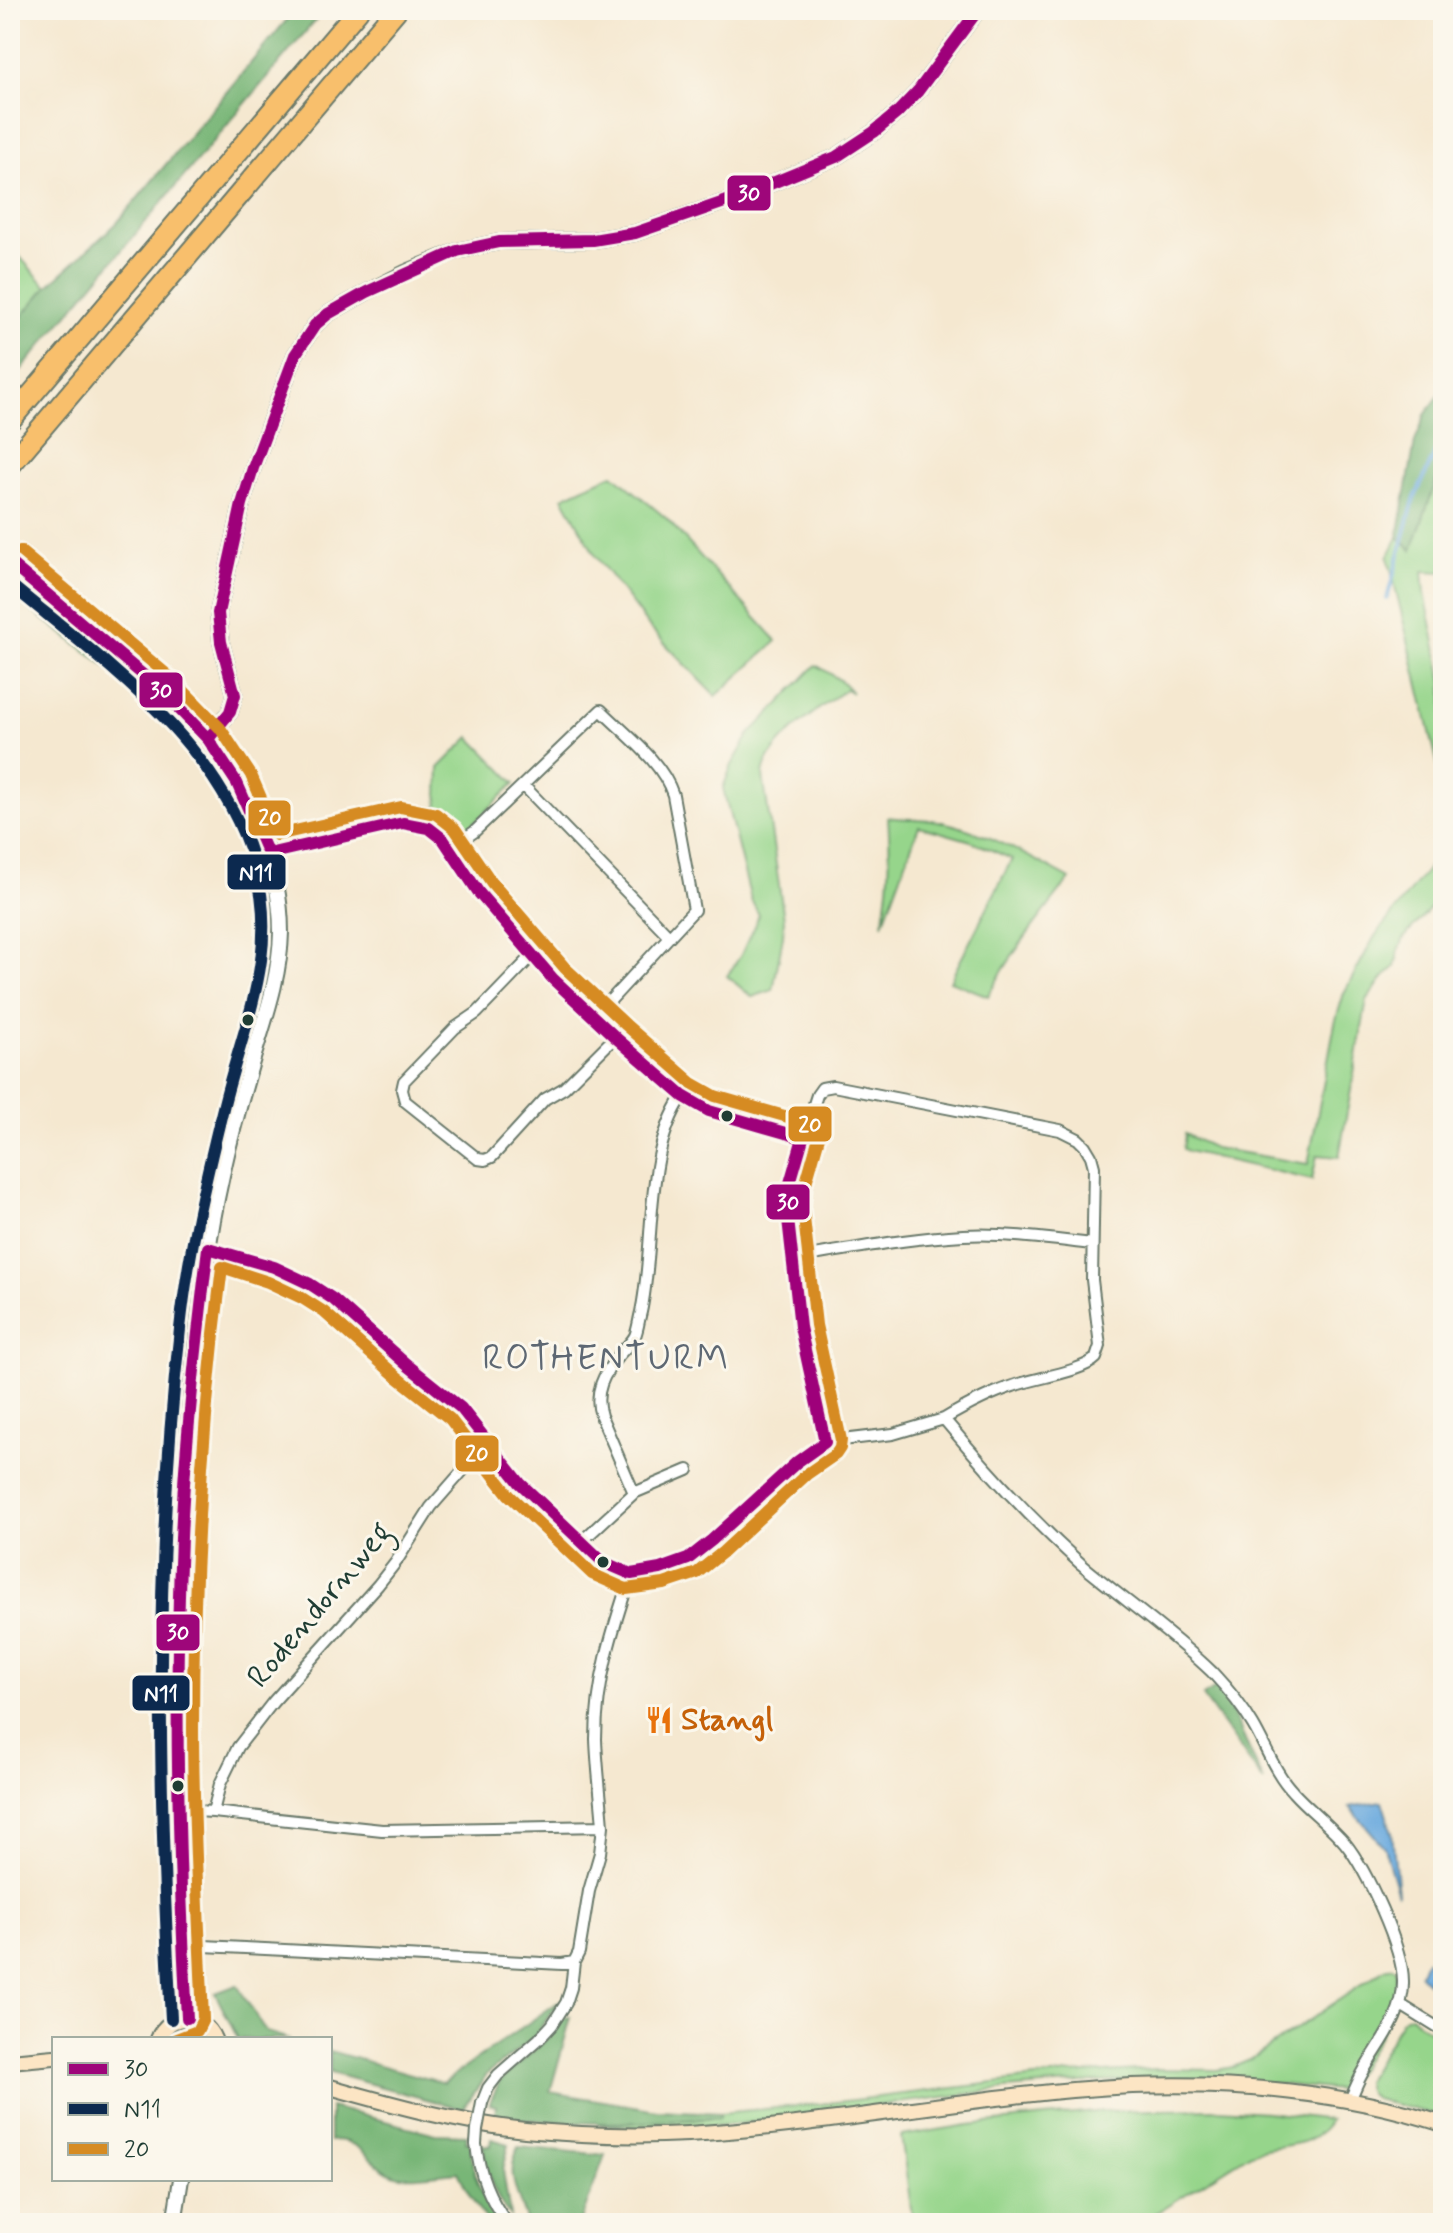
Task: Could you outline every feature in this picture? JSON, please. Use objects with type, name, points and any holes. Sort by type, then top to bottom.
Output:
[{"type":"highway","points":[[10,420],[358,10]]},
{"type":"highway","points":[[10,465],[396,10]]},
{"type":"main road","points":[[159,2037],[164,2028],[175,2020],[187,2018],[199,2021],[210,2029],[213,2037]]},
{"type":"main road","points":[[10,2061],[52,2057]]},
{"type":"main road","points":[[332,2088],[424,2112],[501,2126],[571,2133],[640,2135],[737,2130],[982,2100],[1132,2086],[1234,2087],[1349,2102],[1443,2124]]},
{"type":"street","points":[[208,739],[230,712],[235,695],[221,642],[218,613],[242,504],[289,371],[304,338],[315,325],[367,292],[457,251],[499,242],[593,240],[635,233],[750,193],[836,157],[897,113],[918,91],[978,10]]},
{"type":"street","points":[[10,563],[161,690],[208,739],[237,783],[268,854],[279,905],[279,955],[271,996],[232,1136],[208,1248],[193,1351],[182,1514],[177,1669],[187,2018]]},
{"type":"street","points":[[450,848],[474,832],[601,710],[658,767],[669,781],[673,795],[694,910],[594,1018]]},
{"type":"street","points":[[523,785],[669,936]]},
{"type":"street","points":[[268,854],[403,823],[429,828],[443,839],[479,893],[532,956],[594,1018],[683,1096],[709,1111],[803,1138]]},
{"type":"street","points":[[532,956],[404,1081],[402,1090],[405,1101],[478,1159],[485,1160],[492,1157],[545,1099],[564,1088],[615,1037]]},
{"type":"street","points":[[208,1248],[274,1267],[333,1299],[461,1408],[520,1483],[581,1542],[603,1562],[631,1574],[660,1569],[688,1559],[797,1462],[825,1442],[893,1434],[944,1419],[1013,1385],[1084,1366],[1096,1358],[1100,1346],[1092,1280],[1095,1182],[1091,1156],[1078,1139],[1060,1130],[833,1086],[822,1088],[803,1138],[787,1196],[800,1327],[825,1442]]},
{"type":"street","points":[[634,1493],[597,1405],[598,1392],[614,1361],[634,1337],[638,1324],[659,1156],[666,1127],[683,1096]]},
{"type":"street","points":[[793,1258],[941,1236],[1023,1236],[1092,1244]]},
{"type":"street","points":[[944,1419],[1039,1526],[1210,1671],[1253,1724],[1293,1792],[1329,1826],[1358,1860],[1399,1956],[1403,1981],[1401,2005],[1349,2102]]},
{"type":"street","name":"Rodendornweg","points":[[213,1812],[220,1784],[238,1747],[280,1693],[378,1585],[431,1507],[487,1443]]},
{"type":"street","points":[[581,1542],[634,1493],[688,1470]]},
{"type":"street","points":[[507,2223],[489,2194],[481,2172],[476,2144],[482,2103],[498,2075],[539,2039],[560,2014],[571,1988],[603,1826],[596,1738],[599,1699],[609,1641],[631,1574]]},
{"type":"street","points":[[179,1810],[382,1830],[603,1826]]},
{"type":"street","points":[[183,1945],[574,1962]]},
{"type":"street","points":[[1401,2005],[1443,2031]]},
{"type":"street","points":[[174,2223],[181,2181]]},
{"type":"green space","points":[[295,10],[324,10],[10,383],[10,330],[47,287],[117,223]]},
{"type":"green space","points":[[10,246],[47,287],[10,330]]},
{"type":"green space","points":[[1443,390],[1443,461],[1412,550],[1398,537],[1415,442],[1425,415]]},
{"type":"green space","points":[[1443,461],[1443,572],[1423,571],[1443,682],[1443,786],[1388,557],[1398,537],[1412,549]]},
{"type":"green space","points":[[613,474],[666,518],[777,641],[716,696],[650,628],[595,555],[563,497]]},
{"type":"green space","points":[[10,582],[173,717],[10,594]]},
{"type":"green space","points":[[816,665],[852,693],[846,689],[810,716],[773,751],[766,764],[763,776],[784,919],[783,936],[773,990],[752,997],[727,976],[741,955],[759,915],[751,900],[723,788],[749,735]]},
{"type":"green space","points":[[470,737],[515,783],[470,827],[453,835],[437,822],[439,768]]},
{"type":"green space","points":[[888,817],[938,821],[973,831],[1023,853],[1070,879],[1016,950],[988,996],[950,981],[1012,859],[971,841],[919,826],[883,924],[889,871]]},
{"type":"green space","points":[[1443,846],[1443,894],[1404,938],[1395,967],[1367,1000],[1339,1157],[1317,1155],[1312,1180],[1183,1150],[1185,1134],[1214,1148],[1308,1164],[1335,1023],[1344,993],[1375,936]]},
{"type":"green space","points":[[1220,1685],[1264,1782],[1203,1696]]},
{"type":"green space","points":[[1392,1967],[1396,1969],[1396,1989],[1388,2018],[1364,2061],[1339,2090],[1227,2079],[1094,2082],[1005,2089],[738,2124],[674,2129],[597,2125],[719,2118],[720,2113],[1068,2074],[1233,2067],[1250,2060]]},
{"type":"green space","points":[[237,1985],[266,2032],[283,2037],[237,2037],[215,1993]]},
{"type":"green space","points":[[561,2000],[533,2038],[487,2074],[463,2109],[332,2074],[332,2052],[443,2083]]},
{"type":"green space","points":[[1411,2015],[1443,2038],[1443,2117],[1375,2099],[1368,2093],[1365,2082],[1403,2018]]},
{"type":"green space","points":[[571,2017],[550,2092],[657,2110],[720,2113],[720,2118],[579,2123],[495,2116],[496,2106],[489,2104],[500,2081],[550,2036],[564,2018]]},
{"type":"green space","points":[[181,2024],[197,2026],[207,2037],[166,2037]]},
{"type":"green space","points":[[332,2108],[436,2134],[467,2135],[466,2142],[471,2143],[478,2185],[498,2223],[488,2223],[458,2172],[401,2176],[382,2168],[351,2143],[332,2141]]},
{"type":"green space","points":[[1218,2109],[1330,2120],[1314,2137],[1305,2141],[1251,2153],[1140,2223],[913,2223],[901,2136],[968,2125],[1104,2111]]},
{"type":"green space","points":[[491,2139],[509,2144],[503,2170],[510,2216],[488,2174],[483,2145],[490,2146]]},
{"type":"green space","points":[[519,2147],[605,2155],[580,2223],[527,2223],[513,2176]]},
{"type":"water","points":[[1382,1801],[1392,1833],[1398,1894],[1384,1847],[1350,1807]]},
{"type":"water","points":[[1426,1960],[1443,1975],[1443,1998],[1420,1975]]},
{"type":"waterway","points":[[1387,599],[1414,500],[1443,435]]},
{"type":"transit line","name":"30","points":[[208,739],[230,712],[235,695],[221,642],[218,613],[242,504],[295,355],[315,325],[367,292],[457,251],[499,242],[593,240],[635,233],[736,198],[836,157],[897,113],[918,91],[978,10]]},
{"type":"transit line","name":"20","points":[[20,551],[171,678],[220,728],[251,775],[277,835],[401,807],[436,814],[455,829],[492,883],[565,968],[692,1083],[715,1096],[809,1123],[819,1137],[805,1186],[803,1209],[816,1325],[841,1440],[840,1448],[697,1573],[664,1584],[626,1589],[592,1574],[509,1495],[450,1419],[324,1312],[268,1282],[222,1267],[204,1439],[195,1612],[194,1800],[203,2019],[197,2031],[181,2037]]},
{"type":"transit line","name":"30","points":[[10,563],[161,690],[208,739],[237,783],[268,854]]},
{"type":"transit line","name":"N11","points":[[10,584],[120,675],[187,743],[215,780],[238,821],[255,866],[262,898],[263,929],[256,988],[223,1108],[198,1218],[183,1301],[172,1415],[162,1587],[161,1674],[163,1846],[171,2019]]},
{"type":"transit line","name":"30","points":[[268,854],[403,823],[429,828],[443,839],[479,893],[553,979],[683,1096],[709,1111],[803,1138],[790,1183],[787,1210],[800,1327],[825,1442]]},
{"type":"transit line","name":"30","points":[[208,1248],[274,1267],[333,1299],[461,1408],[520,1483],[603,1562],[631,1574],[660,1569],[688,1559],[797,1462],[825,1442]]},
{"type":"transit line","name":"30","points":[[187,2018],[178,1778],[179,1598],[188,1429],[208,1248]]},
{"type":"place","name":"Stangl","points":[[659,1720]]},
{"type":"district","name":"ROTHENTURM","points":[[606,1359]]}]
